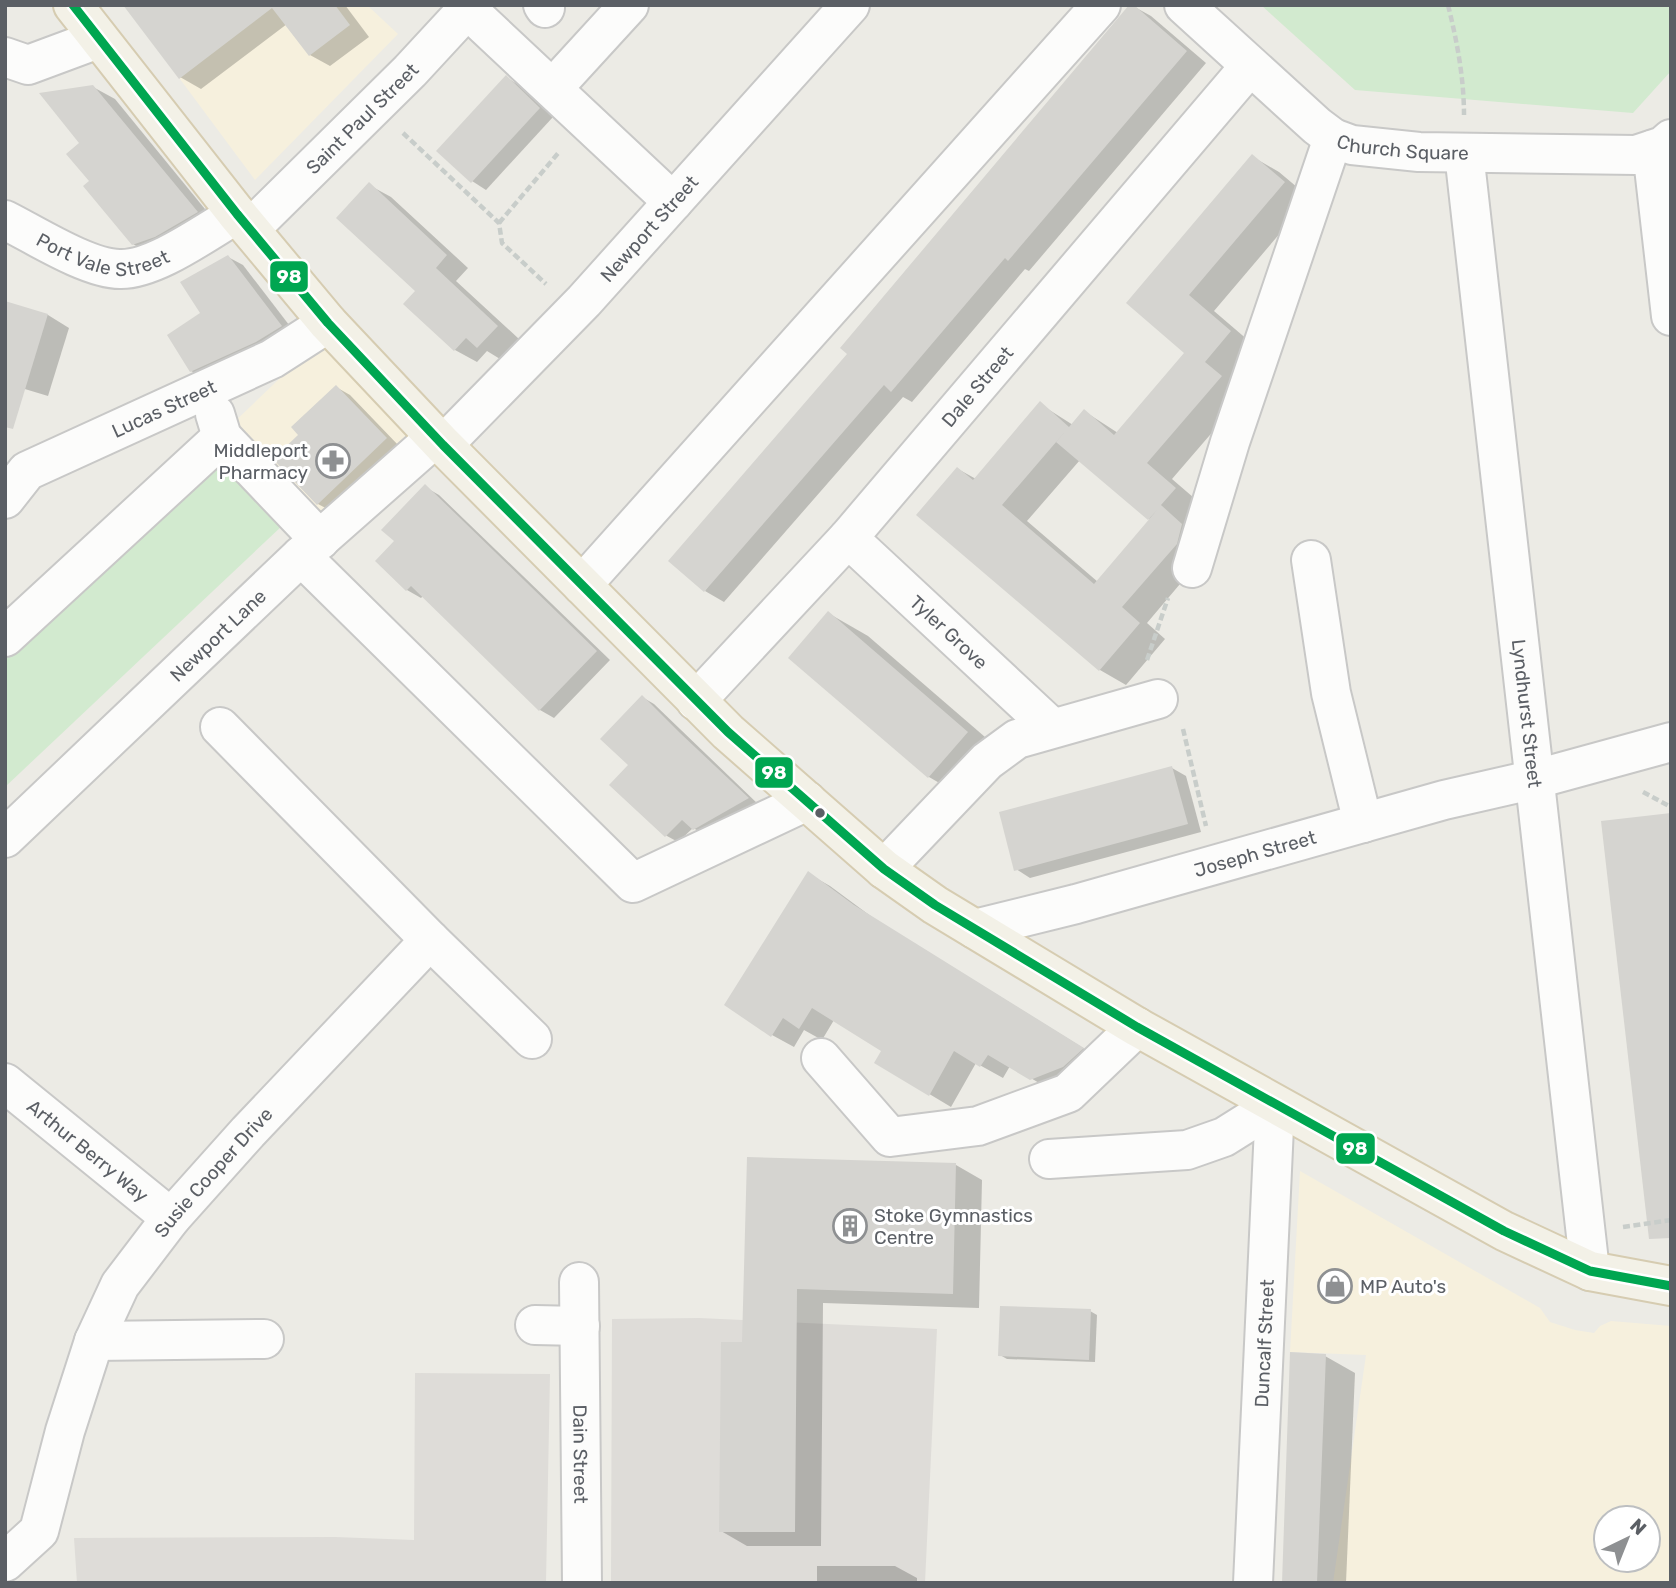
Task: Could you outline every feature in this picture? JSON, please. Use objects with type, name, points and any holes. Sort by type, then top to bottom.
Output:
[{"type":"main road","points":[[73,5],[328,323],[440,441],[727,732],[884,869],[935,905],[1137,1027],[1504,1231],[1590,1272],[1671,1286]]},
{"type":"street","points":[[553,88],[629,5]]},
{"type":"street","name":"Newport Street","points":[[440,441],[572,314],[850,5]]},
{"type":"street","points":[[582,585],[1101,5]]},
{"type":"street","name":"Church Square","points":[[1184,5],[1332,138],[1352,145],[1419,152],[1636,155],[1661,144]]},
{"type":"street","points":[[469,7],[673,202]]},
{"type":"street","name":"Saint Paul Street","points":[[244,221],[374,107],[469,7]]},
{"type":"street","points":[[5,57],[28,65],[99,39]]},
{"type":"street","name":"Dale Street","points":[[696,701],[848,538],[1250,65]]},
{"type":"street","points":[[1192,568],[1230,442],[1332,138]]},
{"type":"street","points":[[1661,144],[1671,316]]},
{"type":"street","name":"Lyndhurst Street","points":[[1464,153],[1590,1272]]},
{"type":"street","name":"Port Vale Street","points":[[5,220],[93,264],[121,269],[157,260],[244,221]]},
{"type":"street","name":"Lucas Street","points":[[13,481],[272,359],[328,323]]},
{"type":"street","points":[[206,389],[222,437],[310,548],[634,883],[807,801]]},
{"type":"street","points":[[5,637],[222,437]]},
{"type":"street","name":"Newport Lane","points":[[7,833],[310,548],[440,441]]},
{"type":"street","name":"Tyler Grove","points":[[848,538],[1034,733]]},
{"type":"street","points":[[1311,560],[1331,693],[1363,823]]},
{"type":"street","points":[[884,869],[988,761],[1034,733],[1158,699]]},
{"type":"street","points":[[220,727],[335,845],[532,1039]]},
{"type":"street","name":"Joseph Street","points":[[975,929],[1076,904],[1444,800],[1536,779],[1671,742]]},
{"type":"street","name":"Susie Cooper Drive","points":[[5,1562],[39,1531],[65,1430],[94,1340],[120,1285],[171,1218],[248,1132],[430,940]]},
{"type":"street","points":[[821,1058],[890,1137],[978,1126],[1068,1093],[1137,1027]]},
{"type":"street","name":"Arthur Berry Way","points":[[5,1083],[171,1218]]},
{"type":"street","points":[[1049,1158],[1187,1150],[1224,1136],[1275,1105]]},
{"type":"street","name":"Duncalf Street","points":[[1253,1583],[1275,1105]]},
{"type":"street","name":"Dain Street","points":[[579,1282],[582,1583]]},
{"type":"street","points":[[535,1325],[580,1326]]},
{"type":"street","points":[[94,1340],[264,1339]]},
{"type":"path","points":[[1448,5],[1456,37],[1464,93],[1464,153]]},
{"type":"path","points":[[374,107],[499,223],[502,243],[572,314]]},
{"type":"path","points":[[499,223],[587,120]]},
{"type":"path","points":[[1158,699],[1165,720],[1180,717],[1216,865]]},
{"type":"path","points":[[1636,788],[1671,807]]},
{"type":"shaded area","points":[[125,5],[367,5],[398,34],[255,180]]},
{"type":"shaded area","points":[[322,338],[415,437],[323,524],[230,426]]},
{"type":"shaded area","points":[[1300,1171],[1540,1308],[1550,1322],[1594,1333],[1600,1326],[1611,1321],[1671,1326],[1671,1583],[1333,1583],[1366,1355],[1290,1352]]},
{"type":"shaded area","points":[[699,1318],[937,1329],[925,1583],[611,1583],[612,1319]]},
{"type":"shaded area","points":[[415,1373],[550,1374],[546,1583],[77,1583],[74,1538],[335,1537],[414,1540]]},
{"type":"green space","points":[[1261,5],[1671,5],[1671,71],[1633,113],[1355,90]]},
{"type":"green space","points":[[213,451],[283,525],[5,787],[5,645]]},
{"type":"building","points":[[123,5],[335,5],[350,25],[309,56],[272,8],[179,79]]},
{"type":"building","points":[[1129,5],[1134,5],[1187,51],[1008,261],[1005,258],[891,392],[884,385],[704,592],[668,561],[847,354],[840,348]]},
{"type":"building","points":[[506,75],[540,108],[471,183],[436,151]]},
{"type":"building","points":[[93,85],[198,212],[155,237],[132,245],[83,186],[89,181],[66,154],[79,143],[39,93]]},
{"type":"building","points":[[1252,154],[1285,182],[1189,295],[1231,331],[1205,362],[1222,376],[1147,463],[1176,488],[1161,505],[1182,524],[1177,544],[1122,607],[1140,623],[1099,671],[916,515],[957,467],[973,480],[1040,401],[1069,427],[1084,409],[1114,435],[1184,353],[1126,303]],"holes":[[[1056,442],[1148,520],[1157,510],[1094,584],[1002,505]]]},
{"type":"building","points":[[369,182],[447,255],[436,268],[498,326],[477,348],[466,338],[454,351],[403,304],[415,291],[336,218]]},
{"type":"building","points":[[228,255],[282,326],[256,342],[190,372],[167,335],[200,313],[180,282]]},
{"type":"building","points":[[5,301],[48,314],[13,429],[5,427]]},
{"type":"building","points":[[336,385],[387,438],[317,505],[273,459],[298,435],[291,427]]},
{"type":"building","points":[[425,484],[597,651],[539,711],[411,586],[406,591],[375,561],[394,541],[381,530]]},
{"type":"building","points":[[828,611],[968,732],[928,778],[788,658]]},
{"type":"building","points":[[642,695],[749,798],[693,830],[682,820],[665,837],[609,785],[628,765],[600,739]]},
{"type":"building","points":[[1172,766],[1188,824],[1014,871],[999,812]]},
{"type":"building","points":[[1671,813],[1671,1238],[1649,1239],[1601,821]]},
{"type":"building","points":[[808,871],[854,905],[1084,1048],[1063,1067],[1030,1080],[988,1055],[980,1067],[954,1051],[929,1096],[874,1063],[881,1051],[812,1008],[799,1029],[783,1018],[771,1037],[724,1005]]},
{"type":"building","name":"Stoke Gymnastics Centre","points":[[747,1157],[956,1163],[953,1294],[797,1289],[795,1532],[719,1532],[721,1342],[742,1342]]},
{"type":"building","points":[[1000,1306],[1091,1309],[1089,1360],[998,1356]]},
{"type":"building","points":[[1290,1352],[1326,1354],[1317,1583],[1282,1583]]},
{"type":"transit line","name":"98","points":[[73,5],[237,214],[328,323],[443,445],[728,732],[884,869],[935,905],[1137,1027],[1504,1231],[1590,1271],[1671,1286]]},
{"type":"place","name":"Middleport Pharmacy","points":[[333,461]]},
{"type":"place","name":"Stoke Gymnastics Centre","points":[[850,1226]]},
{"type":"place","name":"MP Auto's","points":[[1335,1286]]}]
